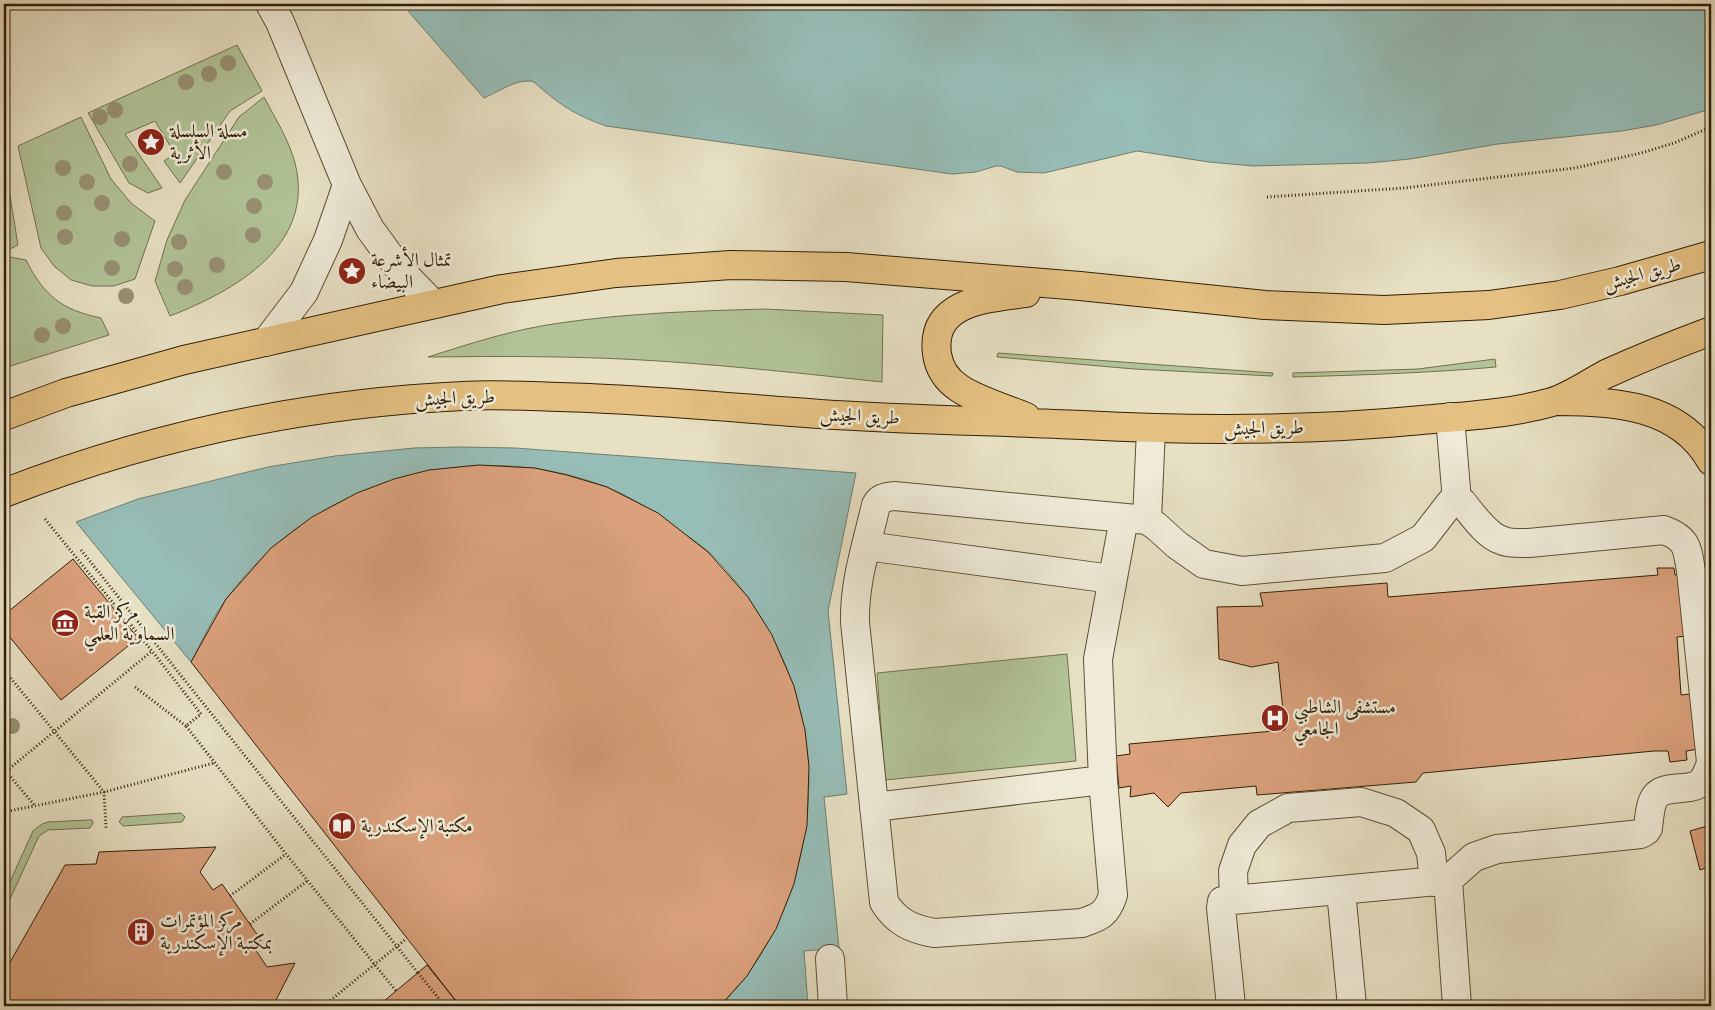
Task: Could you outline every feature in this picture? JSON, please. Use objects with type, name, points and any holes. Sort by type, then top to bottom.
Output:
[{"type":"highway","name":"طريق الجيش","points":[[4,416],[66,394],[184,360],[502,290],[616,273],[731,265],[846,267],[1080,286],[1265,305],[1384,310],[1489,305],[1560,295],[1711,255]]},
{"type":"highway","points":[[1044,423],[971,394],[955,385],[942,371],[938,360],[936,348],[938,335],[950,314],[960,306],[984,298],[1080,286]]},
{"type":"highway","name":"طريق الجيش","points":[[4,493],[106,456],[182,436],[285,414],[407,399],[468,396],[591,398],[934,420],[1151,428],[1301,428],[1376,424],[1450,417],[1509,411],[1556,401],[1605,375],[1656,352],[1711,331]]},
{"type":"highway","points":[[1556,401],[1611,404],[1639,409],[1666,417],[1682,426],[1696,439],[1711,461]]},
{"type":"lane","points":[[270,4],[280,22],[347,185],[370,229],[400,270],[433,304]]},
{"type":"lane","points":[[266,342],[304,292],[328,240],[347,185]]},
{"type":"lane","points":[[1450,417],[1457,500]]},
{"type":"lane","points":[[1151,428],[1136,519],[1112,579],[1098,659],[1103,780],[1112,895],[1110,906],[1100,916],[1082,923],[934,933],[920,930],[904,923],[892,915],[884,902],[855,606],[856,590],[878,501],[885,497],[894,496],[1136,519],[1156,526],[1177,545],[1204,564],[1242,571],[1385,558],[1423,538],[1451,502],[1457,500],[1462,502],[1484,528],[1501,540],[1529,543],[1664,530],[1676,534],[1684,540],[1691,571],[1711,762],[1703,780],[1698,785],[1661,792],[1656,796],[1653,801],[1648,828],[1641,834],[1491,851],[1474,857],[1441,881],[1222,901],[1231,1006]]},
{"type":"lane","points":[[866,546],[1112,579]]},
{"type":"lane","points":[[874,807],[1103,780]]},
{"type":"lane","points":[[1234,899],[1233,871],[1242,845],[1259,824],[1288,808],[1361,802],[1396,813],[1421,830],[1441,881],[1457,1006]]},
{"type":"lane","points":[[1341,891],[1352,1006]]},
{"type":"lane","points":[[830,959],[833,1006]]},
{"type":"path","points":[[1267,198],[1404,188],[1575,168],[1641,153],[1674,143],[1711,127]]},
{"type":"path","points":[[45,519],[152,650],[201,714],[186,726]]},
{"type":"path","points":[[81,550],[445,1006]]},
{"type":"path","points":[[35,806],[4,771],[152,650]]},
{"type":"path","points":[[4,670],[104,792],[106,828]]},
{"type":"path","points":[[135,687],[186,726],[396,991]]},
{"type":"path","points":[[4,812],[104,792],[214,763]]},
{"type":"path","points":[[230,896],[286,854]]},
{"type":"path","points":[[250,924],[307,881]]},
{"type":"path","points":[[326,1006],[332,999],[406,939]]},
{"type":"green space","points":[[237,45],[262,91],[230,111],[180,183],[164,161],[175,154],[155,121],[125,134],[162,188],[148,193],[129,183],[88,113]]},
{"type":"green space","points":[[264,97],[285,138],[295,163],[298,192],[293,218],[282,241],[264,261],[243,278],[195,306],[170,316],[155,281],[167,240],[185,200],[239,117]]},
{"type":"green space","points":[[81,117],[111,179],[131,203],[155,221],[135,279],[114,286],[92,286],[71,280],[54,266],[41,248],[18,146]]},
{"type":"green space","points":[[4,159],[18,245],[4,252]]},
{"type":"green space","points":[[10,257],[26,260],[40,283],[56,300],[75,311],[101,318],[109,335],[4,368],[4,260]]},
{"type":"green space","points":[[765,309],[883,315],[882,382],[630,359],[428,357],[510,333],[560,323],[637,315]]},
{"type":"green space","points":[[998,353],[1273,373],[1272,376],[1134,369],[997,357]]},
{"type":"green space","points":[[1495,359],[1496,367],[1369,375],[1293,377],[1293,373],[1418,369]]},
{"type":"green space","points":[[1067,654],[1076,761],[885,780],[877,673]]},
{"type":"green space","points":[[181,813],[185,817],[182,822],[123,826],[119,822],[122,817]]},
{"type":"green space","points":[[92,820],[93,823],[90,828],[48,830],[39,836],[4,912],[4,895],[33,831],[48,822]]},
{"type":"water","points":[[402,4],[1711,4],[1711,109],[1656,125],[1622,131],[1498,144],[1410,159],[1368,163],[1253,166],[1209,162],[1137,151],[1044,173],[1017,172],[996,166],[976,172],[952,174],[606,126],[576,113],[534,82],[528,81],[515,83],[484,98]]},
{"type":"water","points":[[414,448],[515,448],[856,473],[828,611],[847,794],[824,797],[839,948],[804,951],[808,1006],[720,1006],[749,973],[772,936],[796,874],[808,811],[809,770],[804,730],[795,691],[781,654],[761,618],[738,585],[710,553],[656,513],[627,496],[606,487],[563,474],[519,467],[474,466],[430,471],[387,482],[346,499],[308,521],[272,548],[222,605],[191,662],[76,522],[138,499],[268,467],[335,456]]},
{"type":"building","points":[[479,465],[535,468],[567,475],[607,487],[658,513],[708,552],[748,597],[772,635],[794,686],[805,730],[809,767],[807,826],[794,884],[776,929],[747,976],[720,1006],[460,1006],[191,662],[226,599],[271,548],[312,517],[357,493],[394,479],[429,470]]},
{"type":"building","name":"مركز القبة السماوية العلمي","points":[[73,559],[138,638],[61,700],[4,630],[4,615]]},
{"type":"building","points":[[1657,568],[1674,568],[1675,575],[1688,573],[1696,635],[1677,637],[1681,695],[1700,693],[1706,748],[1686,751],[1687,760],[1670,762],[1668,751],[1654,751],[1423,773],[1416,782],[1257,795],[1256,786],[1181,793],[1168,807],[1154,793],[1130,797],[1131,786],[1119,788],[1116,756],[1130,754],[1129,744],[1285,730],[1278,662],[1252,667],[1219,659],[1217,607],[1263,606],[1260,593],[1387,583],[1388,597],[1658,575]]},
{"type":"building","points":[[1711,825],[1711,866],[1700,870],[1690,831]]},
{"type":"building","name":"مركز المؤتمرات بمكتبة الإسكندرية","points":[[216,847],[200,872],[213,890],[222,884],[261,940],[253,946],[267,967],[295,963],[273,1006],[4,1006],[4,973],[65,865],[96,864],[99,852]]},
{"type":"building","points":[[427,965],[460,1006],[378,1006],[396,991]]},
{"type":"place","name":"مسلة السلسلة الأثرية","points":[[151,142]]},
{"type":"place","name":"تمثال الأشرعة البيضاء","points":[[352,271]]},
{"type":"place","name":"مركز القبة السماوية العلمي","points":[[65,623]]},
{"type":"place","name":"مستشفى الشاطبي الجامعي","points":[[1275,718]]},
{"type":"place","name":"مكتبة الإسكندرية","points":[[342,826]]},
{"type":"place","name":"مركز المؤتمرات بمكتبة الإسكندرية","points":[[141,932]]}]
